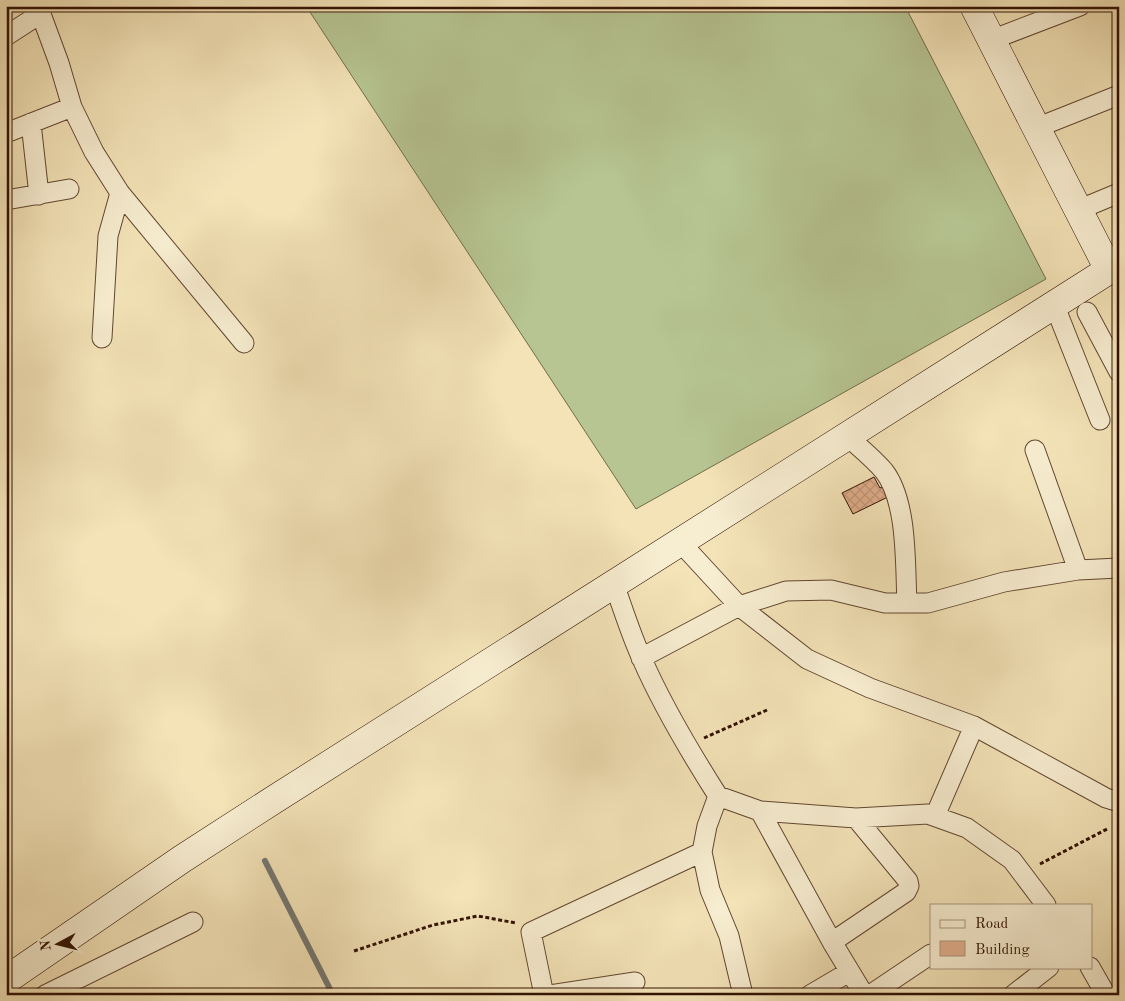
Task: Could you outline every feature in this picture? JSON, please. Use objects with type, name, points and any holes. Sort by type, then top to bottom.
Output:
[{"type":"street","points":[[6,980],[182,859],[275,799],[1054,304],[1114,275],[1078,210],[974,6]]},
{"type":"street","points":[[991,40],[1080,6]]},
{"type":"street","points":[[6,36],[39,10],[59,63],[72,107],[94,152],[120,193],[244,343]]},
{"type":"street","points":[[1036,128],[1119,95]]},
{"type":"street","points":[[6,133],[72,107]]},
{"type":"street","points":[[31,124],[39,195]]},
{"type":"street","points":[[6,200],[69,189]]},
{"type":"street","points":[[102,338],[108,236],[120,193]]},
{"type":"street","points":[[1078,210],[1119,193]]},
{"type":"street","points":[[1054,304],[1100,420]]},
{"type":"street","points":[[1087,312],[1119,372]]},
{"type":"street","points":[[848,436],[884,472],[899,501],[905,546],[907,603]]},
{"type":"street","points":[[1035,450],[1078,570]]},
{"type":"street","points":[[680,542],[739,606],[807,659],[870,688],[974,726],[1106,798],[1119,802]]},
{"type":"street","points":[[641,658],[739,606],[786,591],[831,590],[885,603],[928,603],[1004,582],[1078,570],[1119,568]]},
{"type":"street","points":[[614,584],[641,658],[663,705],[718,796],[760,811],[856,818],[928,814],[935,816],[967,828],[1012,860],[1045,904]]},
{"type":"street","points":[[935,816],[974,726]]},
{"type":"street","points":[[718,796],[707,826],[702,852],[710,890],[729,936],[743,995]]},
{"type":"street","points":[[760,811],[832,942],[864,995]]},
{"type":"street","points":[[832,942],[906,892],[909,886],[908,881],[856,818]]},
{"type":"street","points":[[544,995],[531,932],[702,852]]},
{"type":"street","points":[[45,995],[193,922]]},
{"type":"street","points":[[870,995],[930,955]]},
{"type":"street","points":[[1013,995],[1047,968]]},
{"type":"street","points":[[1091,968],[1106,995]]},
{"type":"street","points":[[810,995],[849,972]]},
{"type":"street","points":[[550,995],[635,982]]},
{"type":"path","points":[[687,746],[767,710]]},
{"type":"path","points":[[1022,874],[1109,828]]},
{"type":"path","points":[[354,950],[433,925],[478,916],[519,924],[531,932]]},
{"type":"green space","points":[[306,6],[905,6],[1046,279],[636,509]]},
{"type":"building","points":[[874,477],[880,488],[889,484],[894,494],[853,514],[842,493]]},
{"type":"waterway","points":[[265,861],[333,995]]}]
